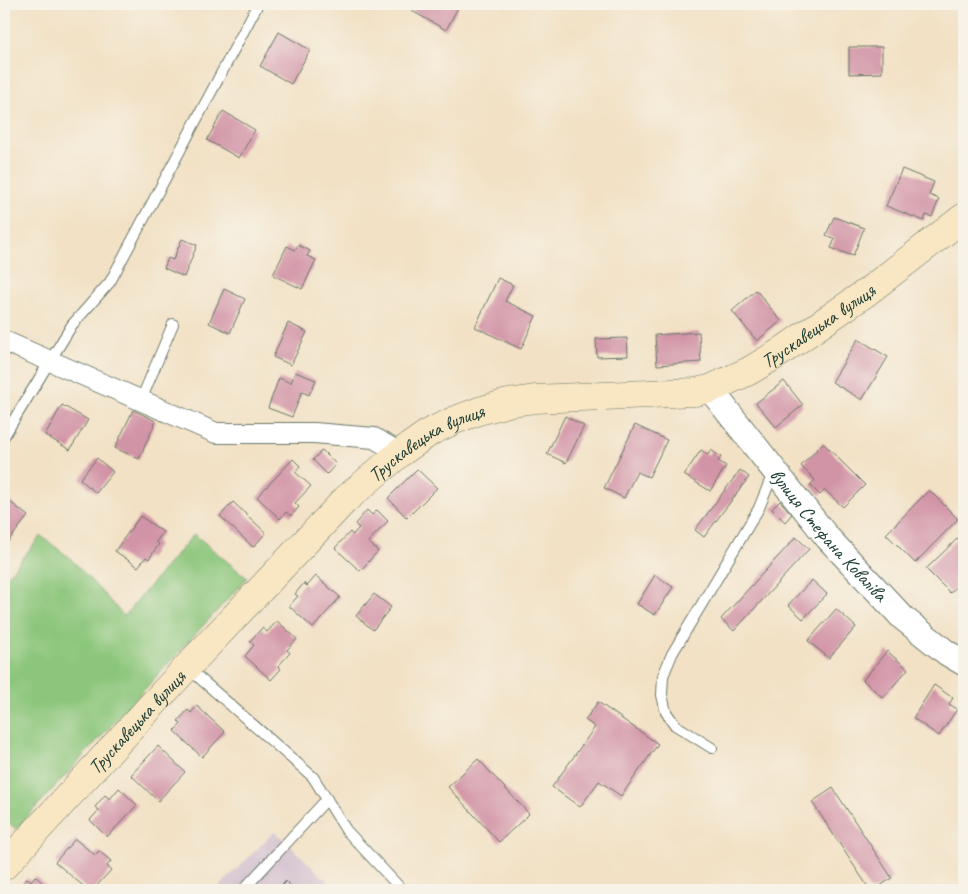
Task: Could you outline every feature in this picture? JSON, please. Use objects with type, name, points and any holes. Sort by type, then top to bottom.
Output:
[{"type":"main road","name":"Трускавецька вулиця","points":[[4,866],[187,667],[346,499],[400,453],[430,432],[479,410],[508,403],[535,399],[695,392],[710,389],[749,371],[779,353],[867,292],[964,217]]},
{"type":"street","points":[[4,341],[216,433],[314,433],[374,438],[400,453]]},
{"type":"street","name":"вулиця Стефана Коваліва","points":[[710,389],[827,537],[903,618],[947,653],[964,663]]},
{"type":"lane","points":[[4,436],[72,325],[110,282],[256,8]]},
{"type":"lane","points":[[141,400],[173,324]]},
{"type":"lane","points":[[712,748],[675,725],[666,712],[662,694],[663,676],[672,654],[759,508],[775,471]]},
{"type":"lane","points":[[187,667],[313,778],[346,830],[402,890]]},
{"type":"lane","points":[[243,890],[327,799]]},
{"type":"shaded area","points":[[275,831],[336,890],[216,890]]},
{"type":"green space","points":[[194,534],[247,578],[16,829],[4,818],[4,580],[41,536],[70,558],[124,616]]},
{"type":"building","points":[[416,4],[460,4],[446,30],[412,11]]},
{"type":"building","points":[[279,32],[310,50],[291,84],[260,66]]},
{"type":"building","points":[[849,47],[882,47],[882,73],[849,74]]},
{"type":"building","points":[[223,111],[255,130],[239,158],[207,140]]},
{"type":"building","points":[[902,169],[934,182],[929,195],[939,199],[932,217],[926,215],[924,221],[886,206]]},
{"type":"building","points":[[834,217],[864,228],[853,256],[831,248],[835,239],[826,235]]},
{"type":"building","points":[[182,239],[197,245],[184,277],[164,268],[168,258],[173,260]]},
{"type":"building","points":[[298,245],[310,251],[307,256],[316,260],[302,289],[273,275],[287,246],[295,250]]},
{"type":"building","points":[[498,278],[513,285],[505,301],[536,316],[521,349],[475,327]]},
{"type":"building","points":[[224,289],[245,299],[230,333],[209,323]]},
{"type":"building","points":[[756,290],[781,321],[757,341],[732,311]]},
{"type":"building","points":[[288,323],[307,332],[291,365],[273,357]]},
{"type":"building","points":[[699,332],[701,362],[657,365],[655,335]]},
{"type":"building","points":[[627,338],[628,356],[597,357],[596,339]]},
{"type":"building","points":[[858,339],[888,357],[862,400],[832,382]]},
{"type":"building","points":[[295,372],[316,380],[309,395],[302,392],[292,417],[268,408],[279,378],[291,383]]},
{"type":"building","points":[[784,381],[803,405],[776,427],[756,403]]},
{"type":"building","points":[[62,405],[88,420],[70,450],[45,435]]},
{"type":"building","points":[[133,410],[156,421],[139,459],[115,448]]},
{"type":"building","points":[[565,416],[584,426],[566,463],[547,454]]},
{"type":"building","points":[[635,425],[667,440],[649,477],[637,472],[624,498],[604,488]]},
{"type":"building","points":[[823,443],[865,485],[843,507],[825,490],[820,495],[810,485],[815,480],[801,466]]},
{"type":"building","points":[[322,450],[336,464],[327,474],[313,460]]},
{"type":"building","points":[[701,450],[708,455],[711,450],[721,457],[718,461],[726,466],[710,491],[684,475]]},
{"type":"building","points":[[97,458],[113,472],[96,493],[80,479]]},
{"type":"building","points":[[293,459],[300,466],[295,472],[311,486],[295,503],[299,507],[291,516],[286,512],[280,519],[257,497]]},
{"type":"building","points":[[417,469],[437,488],[407,518],[388,498]]},
{"type":"building","points":[[740,470],[749,477],[704,537],[695,530]]},
{"type":"building","points":[[929,490],[958,519],[915,563],[886,534]]},
{"type":"building","points":[[4,497],[28,516],[7,543],[4,540]]},
{"type":"building","points":[[780,501],[792,514],[785,522],[772,509]]},
{"type":"building","points":[[233,502],[266,533],[253,547],[220,516]]},
{"type":"building","points":[[367,510],[372,515],[377,510],[388,521],[368,542],[378,551],[360,571],[335,548],[350,532],[353,535],[359,528],[355,524]]},
{"type":"building","points":[[140,516],[163,532],[156,542],[159,544],[149,559],[146,557],[138,567],[115,551]]},
{"type":"building","points":[[796,537],[809,549],[734,631],[721,619]]},
{"type":"building","points":[[958,538],[964,544],[964,580],[950,593],[926,569]]},
{"type":"building","points":[[655,575],[673,587],[655,615],[637,604]]},
{"type":"building","points":[[316,576],[340,597],[313,628],[289,606],[298,596],[295,594],[304,583],[307,586]]},
{"type":"building","points":[[812,580],[827,594],[803,619],[788,605]]},
{"type":"building","points":[[374,594],[391,607],[373,630],[356,616]]},
{"type":"building","points":[[836,609],[856,627],[829,658],[808,641]]},
{"type":"building","points":[[277,621],[297,639],[287,650],[290,653],[278,666],[281,669],[271,680],[245,656],[254,645],[250,641],[262,628],[267,632]]},
{"type":"building","points":[[887,651],[908,669],[883,698],[863,680]]},
{"type":"building","points":[[934,685],[953,698],[949,704],[957,709],[939,736],[913,718]]},
{"type":"building","points":[[598,702],[658,744],[621,796],[599,781],[580,807],[552,787],[595,727],[585,720]]},
{"type":"building","points":[[197,706],[225,732],[202,757],[174,731],[181,724],[178,721],[188,710],[191,713]]},
{"type":"building","points":[[158,746],[185,772],[158,801],[131,775]]},
{"type":"building","points":[[478,759],[529,814],[499,842],[448,787]]},
{"type":"building","points":[[119,788],[137,805],[107,837],[90,820],[99,810],[95,807],[105,795],[110,799]]},
{"type":"building","points":[[833,788],[892,878],[874,890],[870,890],[812,802]]},
{"type":"building","points":[[75,839],[95,855],[99,851],[111,861],[107,866],[111,870],[93,890],[88,890],[55,862]]},
{"type":"building","points":[[35,876],[51,890],[16,890],[27,878],[31,881]]},
{"type":"building","points":[[286,881],[295,890],[277,890]]}]
